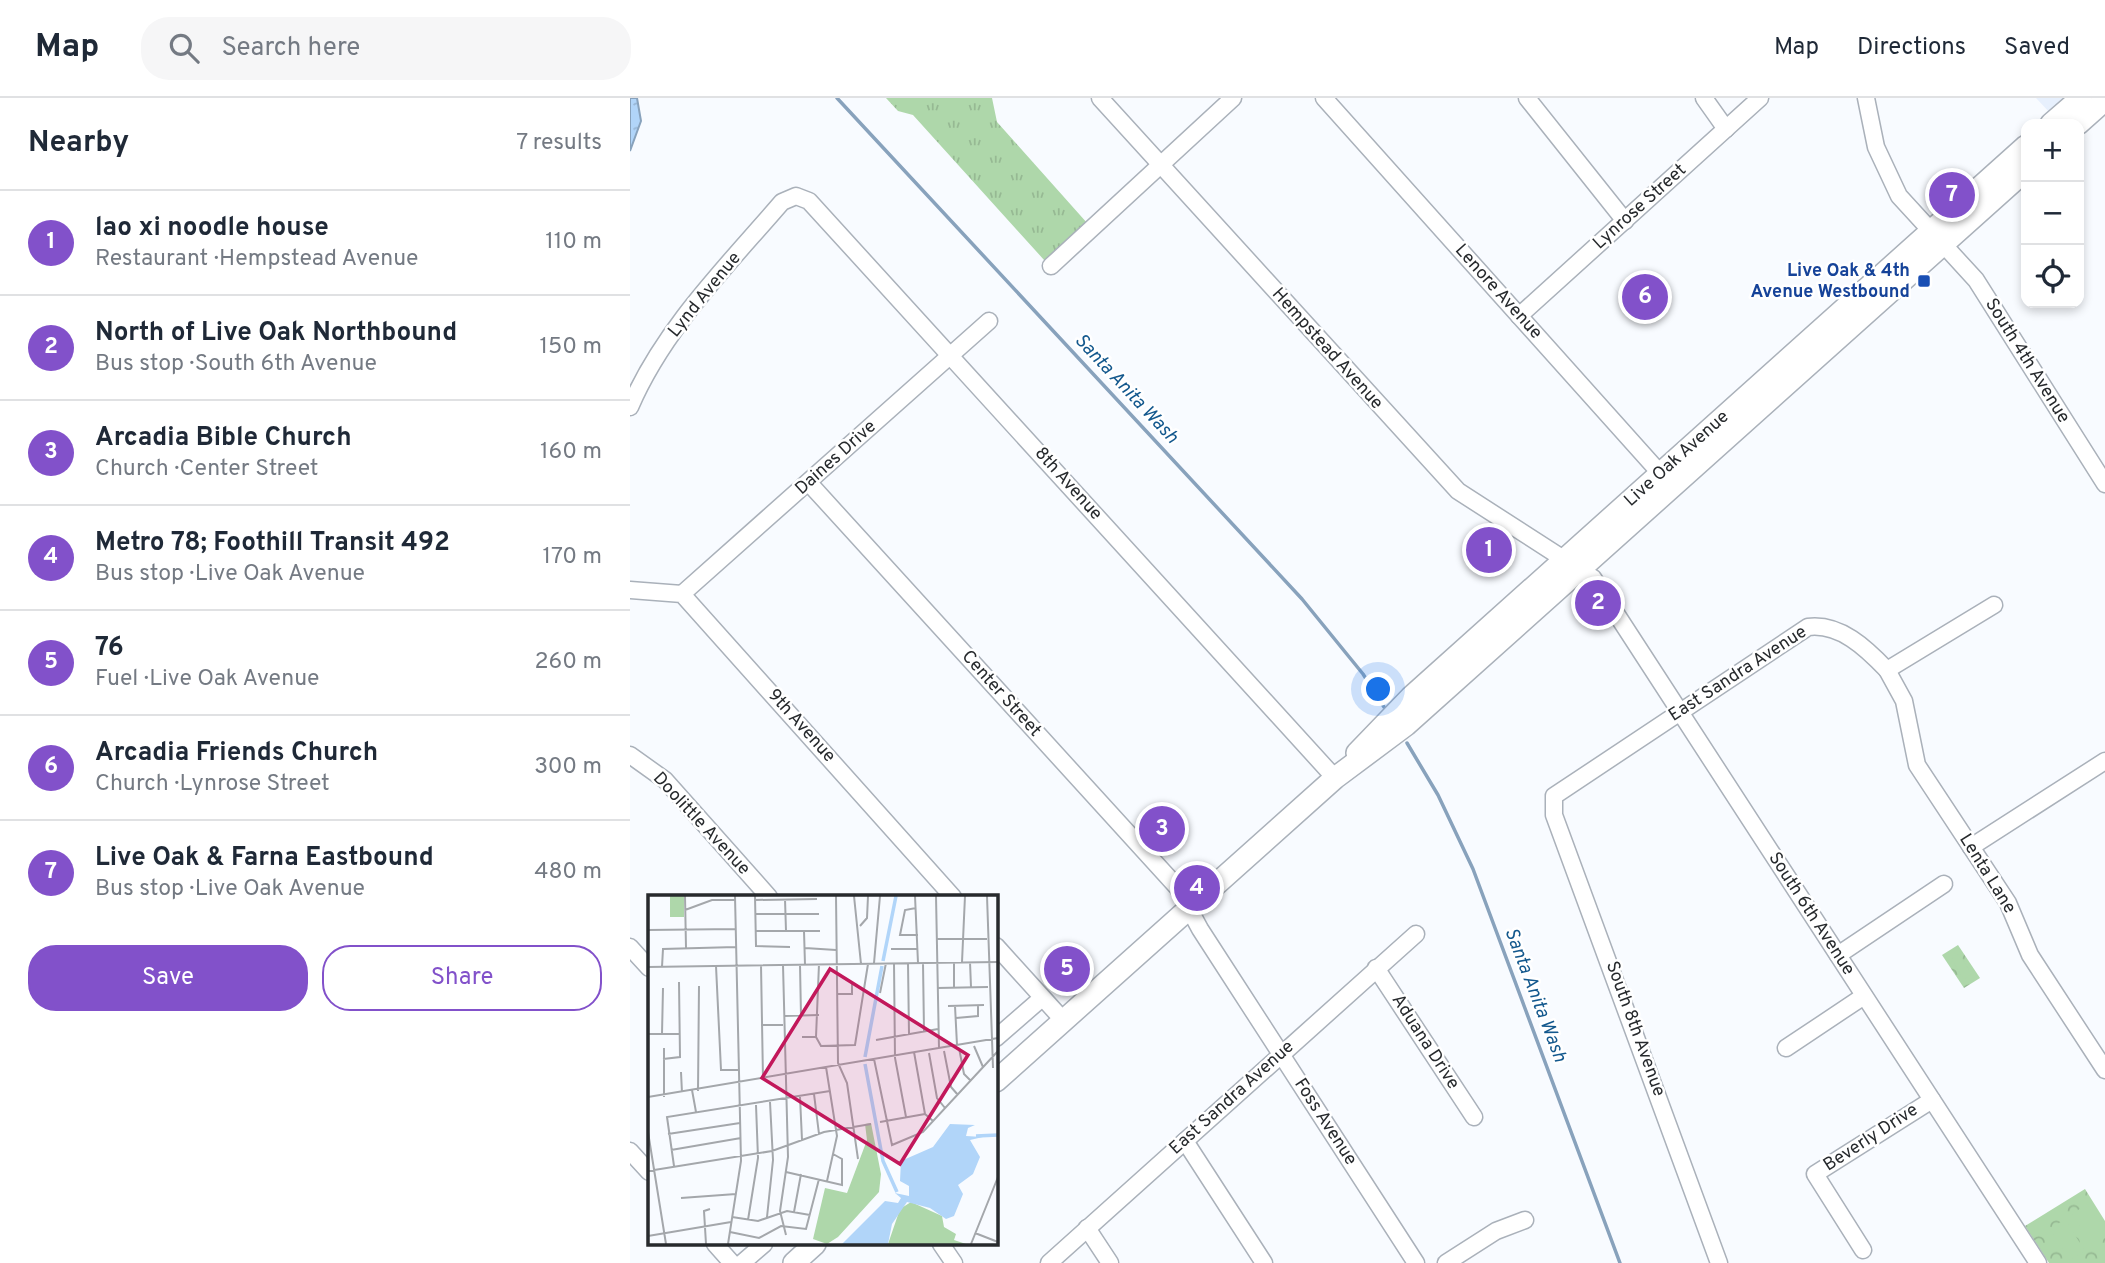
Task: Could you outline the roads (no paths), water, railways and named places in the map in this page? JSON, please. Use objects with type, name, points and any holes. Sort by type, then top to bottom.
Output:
[{"type":"main road","points":[[2057,119],[2081,98]]},
{"type":"main road","points":[[2083,119],[2103,101]]},
{"type":"main road","name":"Live Oak Avenue","points":[[998,1079],[1936,238],[2021,151]]},
{"type":"main road","name":"Live Oak Avenue","points":[[1936,238],[2021,174]]},
{"type":"main road","points":[[794,1263],[813,1246]]},
{"type":"street","name":"Hempstead Avenue","points":[[1100,98],[1430,464],[1458,491],[1573,564]]},
{"type":"street","points":[[1051,266],[1233,98]]},
{"type":"street","name":"Lenore Avenue","points":[[1324,98],[1666,480]]},
{"type":"street","points":[[1527,98],[1625,221]]},
{"type":"street","points":[[1704,98],[1726,129]]},
{"type":"street","name":"Lynrose Street","points":[[1519,316],[1760,98]]},
{"type":"street","name":"South 4th Avenue","points":[[1866,98],[1876,147],[1899,196],[1976,280],[2105,484]]},
{"type":"street","name":"8th Avenue","points":[[796,196],[809,201],[1335,778]]},
{"type":"street","name":"Lynd Avenue","points":[[630,407],[643,378],[685,314],[782,202],[796,196]]},
{"type":"street","name":"Daines Drive","points":[[682,594],[989,321]]},
{"type":"street","name":"Center Street","points":[[809,483],[1178,888],[1190,909]]},
{"type":"street","name":"South 6th Avenue","points":[[1573,564],[1596,582],[2038,1263]]},
{"type":"street","points":[[630,590],[682,594]]},
{"type":"street","name":"9th Avenue","points":[[682,594],[951,895]]},
{"type":"street","points":[[1887,670],[1994,605]]},
{"type":"street","name":"East Sandra Avenue","points":[[1554,796],[1808,627],[1824,625],[1866,647],[1887,670]]},
{"type":"street","name":"Lenta Lane","points":[[1887,670],[1904,701],[1917,765],[2008,903],[2030,955],[2105,1070]]},
{"type":"street","name":"Doolittle Avenue","points":[[630,755],[665,780],[767,895]]},
{"type":"street","points":[[1971,847],[2105,761]]},
{"type":"street","name":"South 8th Avenue","points":[[1554,796],[1553,815],[1719,1263]]},
{"type":"street","points":[[1838,955],[1944,884]]},
{"type":"street","name":"Foss Avenue","points":[[1190,909],[1416,1263]]},
{"type":"street","name":"East Sandra Avenue","points":[[1049,1263],[1416,934]]},
{"type":"street","points":[[630,947],[648,967]]},
{"type":"street","points":[[998,948],[1063,1020]]},
{"type":"street","name":"Aduana Drive","points":[[1376,968],[1474,1116]]},
{"type":"street","points":[[1786,1048],[1864,996]]},
{"type":"street","points":[[998,1036],[1042,998]]},
{"type":"street","name":"Beverly Drive","points":[[1863,1250],[1815,1174],[1931,1100]]},
{"type":"street","points":[[1185,1141],[1264,1263]]},
{"type":"street","points":[[630,1151],[648,1171]]},
{"type":"street","points":[[1446,1263],[1496,1231],[1525,1220]]},
{"type":"street","points":[[1087,1228],[1110,1263]]},
{"type":"street","points":[[717,1246],[733,1263]]},
{"type":"street","points":[[743,1263],[762,1246]]},
{"type":"street","points":[[942,1246],[954,1263]]},
{"type":"water","points":[[630,98],[637,98],[641,121],[630,151]]},
{"type":"waterway","name":"Santa Anita Wash","points":[[837,98],[1302,599],[1363,674],[1384,707]]},
{"type":"waterway","name":"Santa Anita Wash","points":[[1407,743],[1438,795],[1473,869],[1620,1263]]},
{"type":"place","name":"Live Oak & Farna Eastbound","points":[[1952,195]]},
{"type":"place","name":"Live Oak & 4th Avenue Westbound","points":[[1924,281]]},
{"type":"place","name":"Arcadia Friends Church","points":[[1645,297]]},
{"type":"place","name":"lao xi noodle house","points":[[1489,550]]},
{"type":"place","name":"North of Live Oak Northbound","points":[[1598,603]]},
{"type":"place","name":"Arcadia Bible Church","points":[[1162,829]]},
{"type":"place","name":"Metro 78; Foothill Transit 492","points":[[1197,888]]},
{"type":"place","name":"76","points":[[1067,969]]}]
